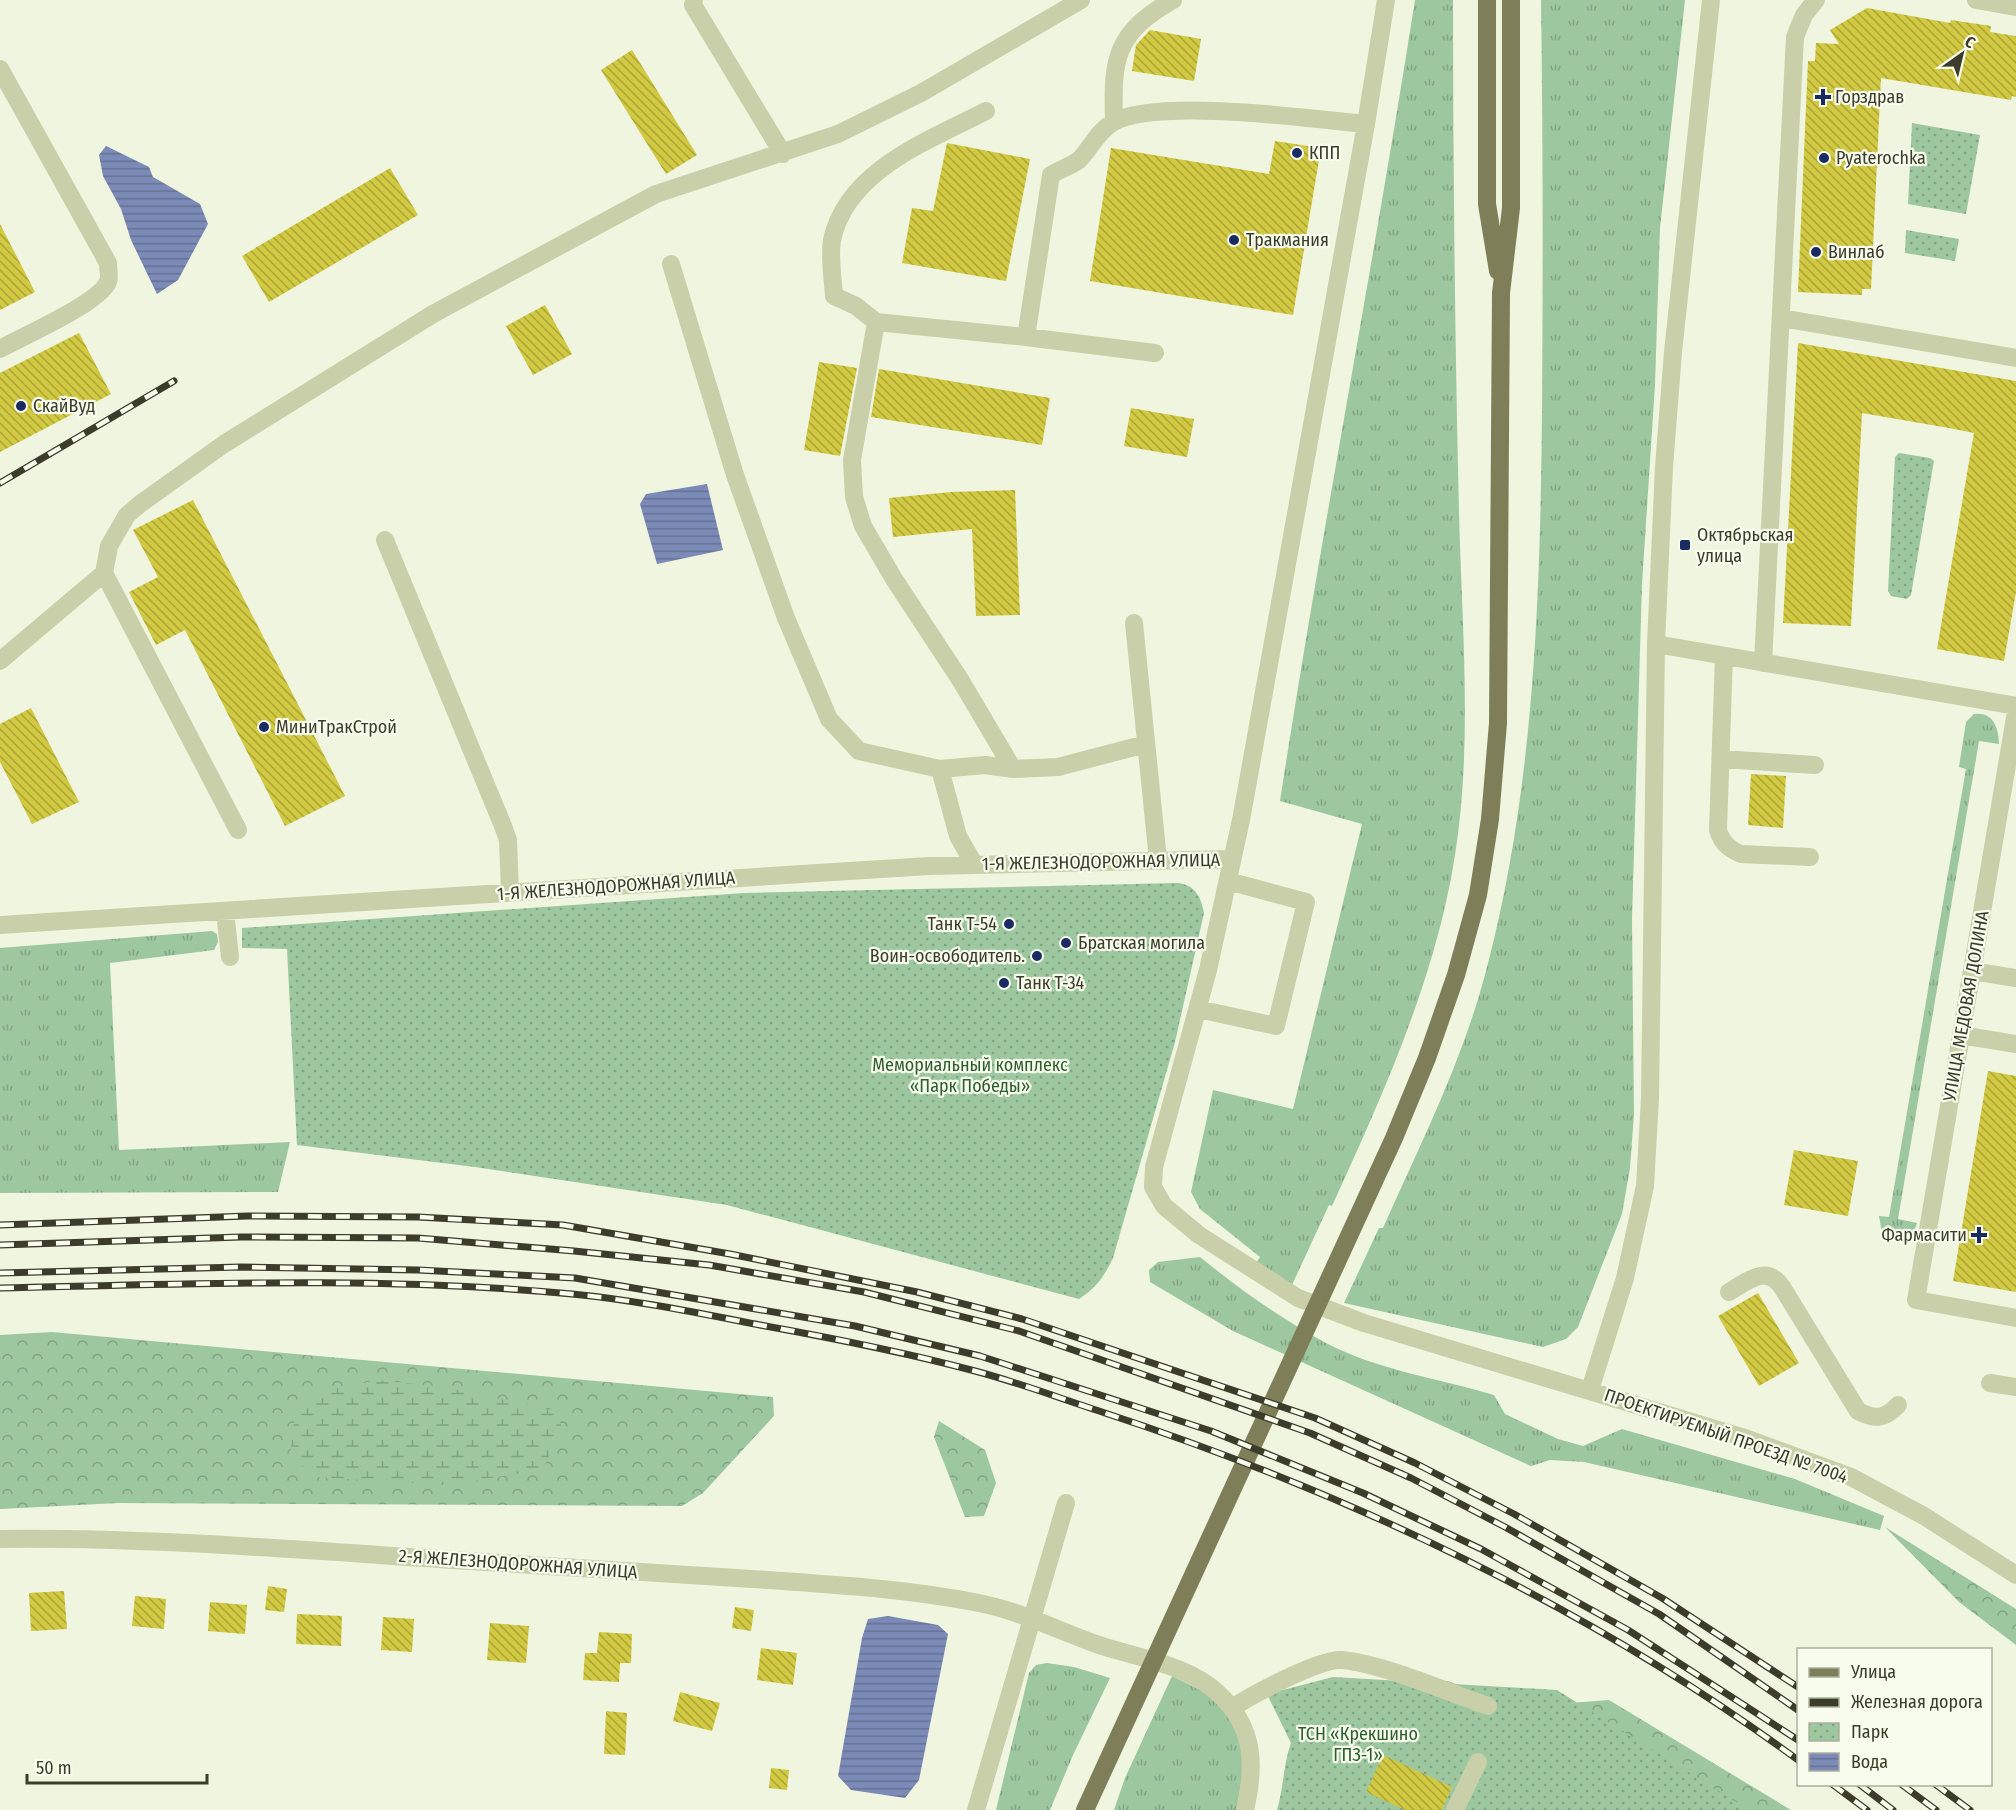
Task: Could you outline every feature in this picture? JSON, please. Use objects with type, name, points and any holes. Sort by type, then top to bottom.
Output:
[{"type":"main road","points":[[1487,0],[1487,204],[1501,293]]},
{"type":"main road","points":[[1085,1810],[1102,1768],[1357,1218],[1423,1068],[1456,975],[1478,895],[1488,830],[1498,723],[1501,293],[1511,208],[1511,0]]},
{"type":"street","points":[[694,0],[693,5],[783,154]]},
{"type":"street","points":[[238,830],[104,573],[109,546],[127,515],[224,444],[396,335],[656,194],[838,134],[921,93],[1082,0]]},
{"type":"street","points":[[1114,122],[1113,84],[1118,55],[1131,30],[1146,15],[1173,0]]},
{"type":"street","name":"ПРОЕКТИРУЕМЫЙ ПРОЕЗД № 7004","points":[[1386,0],[1366,124],[1228,881],[1198,1009],[1154,1167],[1153,1187],[1164,1206],[1198,1235],[1298,1298],[1364,1323],[1742,1437],[1851,1477],[1924,1516],[2016,1575]]},
{"type":"street","points":[[1590,1390],[1625,1278],[1645,1186],[1650,1098],[1656,644],[1664,467],[1673,352],[1711,0]]},
{"type":"street","points":[[1763,663],[1795,37],[1804,15],[1816,0]]},
{"type":"street","points":[[1976,0],[2016,7]]},
{"type":"street","points":[[0,69],[108,263],[109,280],[101,291],[86,303],[0,349]]},
{"type":"street","points":[[986,111],[905,154],[879,172],[856,194],[840,217],[832,242],[834,296],[856,306],[876,322],[1155,353]]},
{"type":"street","points":[[1026,337],[1051,175],[1079,160],[1095,137],[1114,122],[1144,113],[1208,111],[1366,124]]},
{"type":"street","points":[[671,264],[739,486],[786,618],[829,719],[859,751],[940,769],[985,765],[1013,769],[1058,767],[1146,744]]},
{"type":"street","points":[[1781,318],[2016,358]]},
{"type":"street","points":[[876,322],[852,460],[854,497],[863,526],[894,579],[961,681],[1013,769]]},
{"type":"street","points":[[385,540],[508,840],[510,892]]},
{"type":"street","points":[[0,660],[104,573]]},
{"type":"street","points":[[1134,623],[1158,860]]},
{"type":"street","points":[[1656,644],[2016,706]]},
{"type":"street","points":[[1724,656],[1718,830],[1725,844],[1741,854],[1810,857]]},
{"type":"street","name":"УЛИЦА МЕДОВАЯ ДОЛИНА","points":[[2016,712],[1916,1300],[2016,1318]]},
{"type":"street","points":[[1721,759],[1815,765]]},
{"type":"street","points":[[940,769],[957,836],[974,864]]},
{"type":"street","name":"1-Я ЖЕЛЕЗНОДОРОЖНАЯ УЛИЦА","points":[[0,925],[974,864],[1232,859]]},
{"type":"street","points":[[1198,1009],[1276,1026],[1293,958],[1306,902],[1228,881]]},
{"type":"street","points":[[225,911],[230,957]]},
{"type":"street","points":[[1972,971],[2016,978]]},
{"type":"street","points":[[1961,1035],[2016,1044]]},
{"type":"street","points":[[1729,1292],[1758,1275],[1772,1276],[1782,1287],[1858,1411],[1877,1418],[1890,1413],[1898,1405]]},
{"type":"street","points":[[1990,1383],[2016,1387]]},
{"type":"street","points":[[976,1810],[1066,1503]]},
{"type":"street","name":"2-Я ЖЕЛЕЗНОДОРОЖНАЯ УЛИЦА","points":[[0,1539],[171,1542],[854,1586],[981,1604],[1033,1618],[1095,1643],[1176,1668],[1209,1686],[1232,1708],[1245,1728],[1251,1753],[1252,1772],[1245,1810]]},
{"type":"street","points":[[1232,1708],[1289,1676],[1340,1659],[1380,1669],[1488,1706]]},
{"type":"street","points":[[1455,1810],[1478,1762]]},
{"type":"green space","points":[[1415,0],[1453,0],[1456,384],[1465,701],[1462,795],[1449,888],[1428,970],[1414,1011],[1384,1090],[1350,1167],[1332,1206],[1329,1205],[1286,1298],[1248,1274],[1260,1257],[1200,1209],[1191,1192],[1213,1090],[1293,1109],[1362,824],[1280,801]]},
{"type":"green space","points":[[1541,0],[1685,0],[1660,228],[1655,385],[1642,584],[1632,919],[1634,1114],[1630,1168],[1622,1214],[1578,1327],[1566,1339],[1543,1347],[1344,1303],[1379,1228],[1383,1228],[1453,1070],[1486,971],[1515,834],[1531,695],[1539,556],[1543,312]]},
{"type":"green space","points":[[1912,123],[1980,135],[1966,214],[1908,204]]},
{"type":"green space","points":[[1906,230],[1959,239],[1955,261],[1905,253]]},
{"type":"green space","points":[[1899,453],[1930,458],[1934,461],[1911,595],[1907,599],[1891,596],[1888,591],[1895,457]]},
{"type":"green space","points":[[1974,714],[1986,715],[1994,722],[1999,744],[1979,741],[1898,1219],[1917,1223],[1913,1235],[1897,1242],[1882,1233],[1879,1216],[1889,1217],[1966,769],[1959,767],[1966,722]]},
{"type":"green space","name":"Мемориальный комплекс «Парк Победы»","points":[[1178,883],[1193,889],[1201,902],[1204,913],[1175,1042],[1113,1258],[1099,1282],[1079,1299],[727,1205],[475,1167],[297,1145],[287,949],[242,948],[242,928],[744,893]]},
{"type":"green space","points":[[212,931],[217,934],[218,942],[214,950],[110,963],[119,1150],[290,1142],[278,1192],[0,1193],[0,948]]},
{"type":"green space","points":[[1200,1257],[1260,1302],[1324,1342],[1386,1367],[1494,1395],[1505,1414],[1558,1439],[1583,1446],[1622,1429],[1795,1479],[1884,1516],[1880,1530],[1584,1462],[1550,1460],[1531,1466],[1233,1331],[1150,1282],[1149,1270],[1158,1262]]},
{"type":"green space","points":[[52,1332],[773,1397],[774,1416],[703,1493],[682,1506],[118,1503],[0,1509],[0,1335]]},
{"type":"green space","points":[[377,1380],[444,1387],[558,1411],[562,1431],[542,1470],[445,1485],[315,1477],[290,1455],[295,1413],[316,1393]]},
{"type":"green space","points":[[939,1421],[985,1450],[996,1483],[984,1516],[965,1517],[934,1437]]},
{"type":"green space","points":[[1885,1527],[2016,1609],[2016,1645],[1959,1602]]},
{"type":"green space","points":[[1047,1663],[1074,1667],[1110,1678],[1073,1755],[1050,1810],[996,1810],[1029,1673],[1036,1665]]},
{"type":"green space","points":[[1172,1676],[1213,1696],[1234,1722],[1245,1757],[1237,1810],[1114,1810],[1125,1778]]},
{"type":"green space","name":"ТСН «Крекшино ГПЗ-1»","points":[[1333,1677],[1557,1690],[1749,1810],[1277,1810],[1291,1743],[1267,1694]]},
{"type":"green space","points":[[1448,1681],[1516,1707],[1609,1700],[1791,1810],[1749,1810],[1402,1682]]},
{"type":"water","points":[[106,146],[149,167],[153,177],[200,204],[208,224],[178,280],[157,294],[131,240],[121,209],[103,176],[99,155]]},
{"type":"water","points":[[707,484],[723,550],[657,564],[640,504],[646,494]]},
{"type":"water","points":[[888,1616],[938,1625],[948,1634],[919,1780],[905,1798],[851,1790],[838,1776],[862,1638],[868,1619]]},
{"type":"building","points":[[1867,8],[1950,23],[1951,20],[1991,26],[1990,32],[2016,36],[2016,97],[2012,96],[2011,100],[1881,78],[1871,289],[1862,289],[1862,295],[1798,292],[1808,61],[1815,61],[1816,43],[1839,44],[1830,30]]},
{"type":"building","points":[[1150,30],[1201,39],[1194,81],[1132,71],[1136,45]]},
{"type":"building","points":[[632,50],[697,155],[666,174],[601,70]]},
{"type":"building","points":[[1275,141],[1321,148],[1293,315],[1090,281],[1111,148],[1269,174]]},
{"type":"building","points":[[947,143],[1030,159],[1006,281],[902,263],[912,208],[933,211]]},
{"type":"building","points":[[390,168],[418,215],[269,302],[242,256]]},
{"type":"building","points":[[0,224],[35,292],[0,310]]},
{"type":"building","points":[[545,305],[572,354],[533,375],[506,326]]},
{"type":"building","points":[[79,333],[111,394],[0,452],[0,373]]},
{"type":"building","points":[[1798,343],[2016,381],[2016,592],[2004,661],[1937,649],[1974,433],[1862,413],[1851,626],[1783,623]]},
{"type":"building","points":[[819,362],[857,368],[840,456],[804,450]]},
{"type":"building","points":[[879,369],[1050,398],[1042,445],[871,417]]},
{"type":"building","points":[[1131,408],[1194,419],[1187,457],[1124,446]]},
{"type":"building","points":[[1015,490],[1020,615],[976,616],[972,529],[893,537],[889,498],[951,492]]},
{"type":"building","points":[[193,500],[345,796],[285,826],[185,630],[156,645],[129,592],[158,577],[133,530]]},
{"type":"building","points":[[31,708],[79,802],[32,824],[0,762],[0,724]]},
{"type":"building","points":[[1751,774],[1786,776],[1783,828],[1748,825]]},
{"type":"building","points":[[1988,1071],[2016,1076],[2016,1292],[1953,1281]]},
{"type":"building","points":[[1794,1150],[1858,1161],[1848,1216],[1784,1205]]},
{"type":"building","points":[[1758,1293],[1799,1363],[1759,1386],[1718,1316]]},
{"type":"building","points":[[268,1586],[287,1589],[284,1612],[265,1610]]},
{"type":"building","points":[[64,1591],[67,1629],[31,1631],[29,1593]]},
{"type":"building","points":[[135,1596],[166,1599],[164,1629],[132,1626]]},
{"type":"building","points":[[210,1602],[247,1605],[245,1634],[208,1631]]},
{"type":"building","points":[[735,1607],[754,1610],[751,1631],[732,1628]]},
{"type":"building","points":[[297,1614],[342,1616],[341,1646],[296,1644]]},
{"type":"building","points":[[383,1617],[414,1619],[412,1652],[381,1650]]},
{"type":"building","points":[[490,1623],[529,1626],[526,1663],[487,1660]]},
{"type":"building","points":[[599,1632],[632,1634],[631,1663],[620,1663],[619,1682],[583,1680],[585,1653],[597,1653]]},
{"type":"building","points":[[761,1648],[797,1653],[793,1685],[757,1680]]},
{"type":"building","points":[[680,1692],[720,1703],[712,1731],[673,1721]]},
{"type":"building","points":[[606,1711],[627,1713],[625,1755],[604,1754]]},
{"type":"building","points":[[1383,1755],[1452,1787],[1442,1810],[1405,1810],[1366,1792]]},
{"type":"building","points":[[771,1768],[789,1770],[787,1790],[769,1788]]},
{"type":"railway","points":[[0,483],[174,381]]},
{"type":"railway","points":[[0,1225],[248,1216],[418,1217],[563,1225],[730,1254],[917,1292],[1022,1319],[1315,1418],[1415,1463],[1514,1514],[1662,1598],[1797,1686]]},
{"type":"railway","points":[[0,1245],[241,1237],[418,1238],[574,1251],[709,1265],[864,1292],[1019,1331],[1310,1433],[1411,1478],[1505,1527],[1659,1614],[1797,1709]]},
{"type":"railway","points":[[0,1273],[241,1267],[418,1270],[575,1278],[855,1326],[980,1356],[1211,1431],[1363,1493],[1481,1549],[1628,1630],[1797,1739]]},
{"type":"railway","points":[[0,1288],[214,1283],[358,1283],[501,1288],[572,1294],[666,1307],[814,1335],[975,1371],[1038,1390],[1193,1444],[1375,1517],[1464,1559],[1636,1652],[1718,1704],[1797,1759]]},
{"type":"railway","points":[[1835,1786],[1867,1810]]},
{"type":"railway","points":[[1862,1786],[1893,1810]]},
{"type":"railway","points":[[1904,1786],[1936,1810]]},
{"type":"railway","points":[[1938,1786],[1970,1810]]},
{"type":"place","name":"Горздрав","points":[[1823,97]]},
{"type":"place","name":"КПП","points":[[1297,153]]},
{"type":"place","name":"Pyaterochka","points":[[1824,158]]},
{"type":"place","name":"Тракмания","points":[[1234,240]]},
{"type":"place","name":"Винлаб","points":[[1816,252]]},
{"type":"place","name":"СкайВуд","points":[[21,406]]},
{"type":"place","name":"Октябрьская улица","points":[[1685,545]]},
{"type":"place","name":"МиниТракСтрой","points":[[264,727]]},
{"type":"place","name":"Танк Т-54","points":[[1009,924]]},
{"type":"place","name":"Братская могила","points":[[1066,943]]},
{"type":"place","name":"Воин-освободитель.","points":[[1037,956]]},
{"type":"place","name":"Танк Т-34","points":[[1004,983]]},
{"type":"place","name":"Фармасити","points":[[1979,1235]]}]
